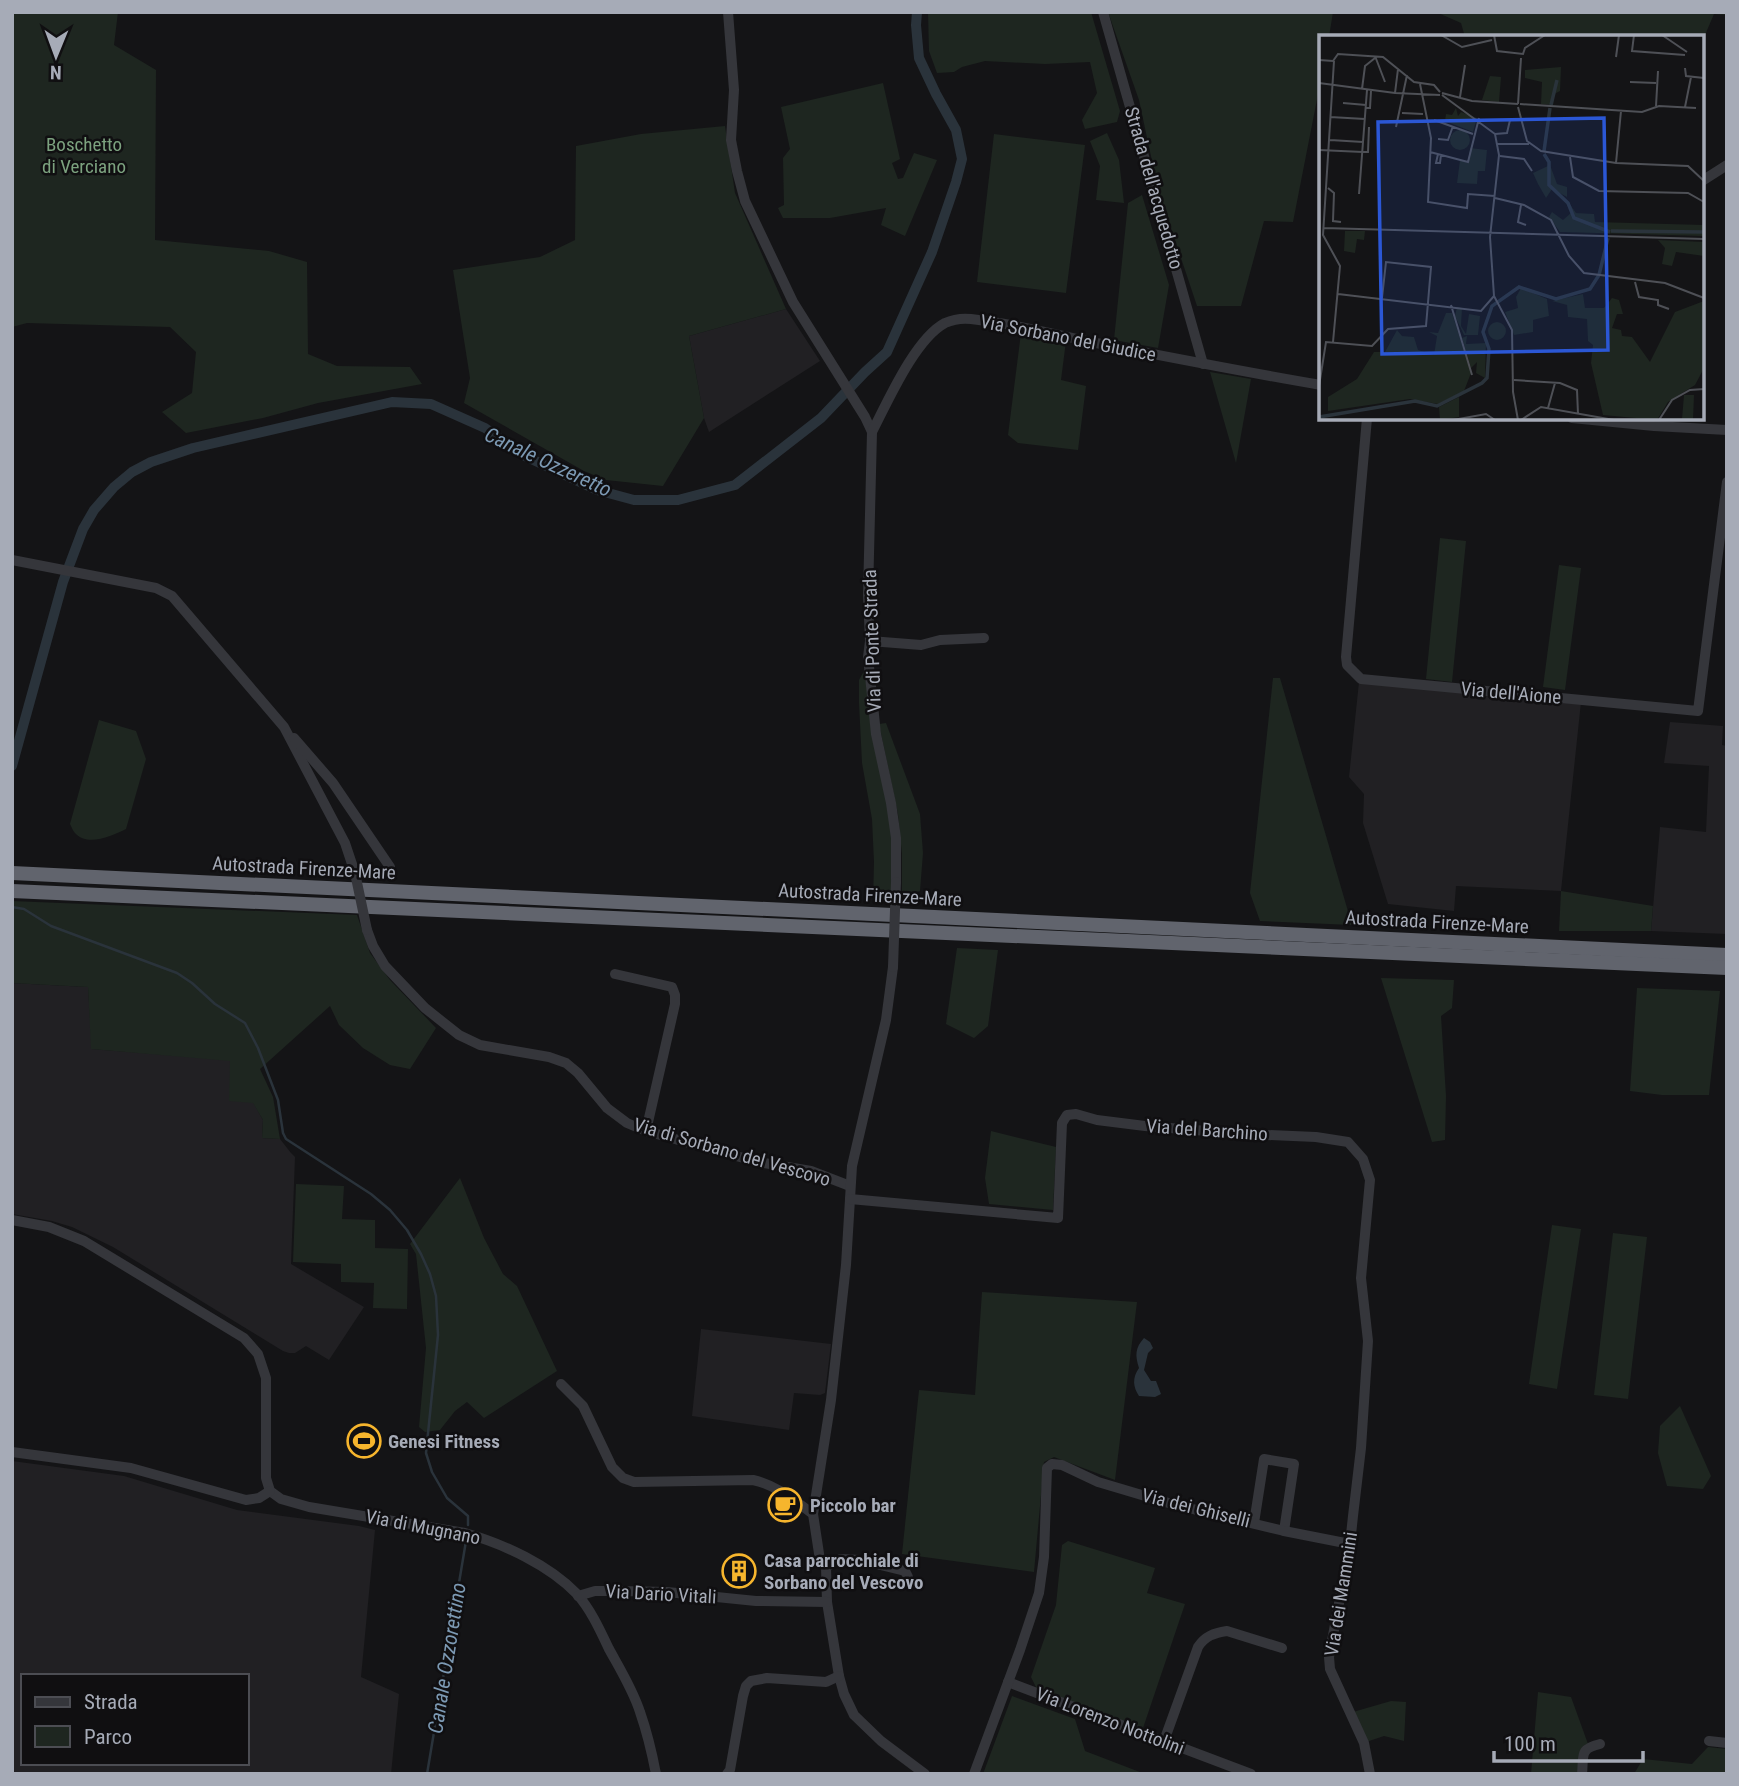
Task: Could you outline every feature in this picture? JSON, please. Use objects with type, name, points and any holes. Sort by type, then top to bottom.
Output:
[{"type":"highway","name":"Autostrada Firenze-Mare","points":[[12,873],[1727,955]]},
{"type":"highway","name":"Autostrada Firenze-Mare","points":[[12,891],[1727,968]]},
{"type":"street","points":[[728,12],[734,90],[732,140],[745,201],[793,302],[872,432]]},
{"type":"street","name":"Strada dell'acquedotto","points":[[1103,12],[1203,364]]},
{"type":"street","points":[[1704,180],[1727,165]]},
{"type":"street","name":"Via Sorbano del Giudice","points":[[872,432],[926,338],[944,324],[957,319],[972,319],[1319,385]]},
{"type":"street","name":"Via dell'Aione","points":[[1367,420],[1346,657],[1348,665],[1361,679],[1698,710],[1727,482]]},
{"type":"street","points":[[1592,420],[1727,430]]},
{"type":"street","name":"Via di Ponte Strada","points":[[850,1186],[852,1166],[887,1020],[893,967],[896,882],[896,838],[876,734],[868,657],[872,432]]},
{"type":"street","name":"Via di Sorbano del Vescovo","points":[[12,560],[156,588],[172,596],[284,727],[345,843],[355,873],[367,930],[385,966],[425,1009],[459,1035],[480,1045],[549,1057],[566,1063],[578,1073],[607,1108],[627,1124],[758,1163],[811,1171],[850,1186],[846,1265],[831,1400],[813,1514],[820,1560],[826,1567],[827,1602]]},
{"type":"street","points":[[870,641],[921,645],[940,640],[984,638]]},
{"type":"street","points":[[284,727],[333,783],[390,867]]},
{"type":"street","points":[[615,974],[672,987],[675,995],[646,1131]]},
{"type":"street","name":"Via del Barchino","points":[[850,1199],[1058,1217],[1062,1123],[1067,1115],[1076,1114],[1145,1126],[1316,1137],[1348,1142],[1363,1159],[1370,1180],[1361,1278],[1368,1341],[1361,1448]]},
{"type":"street","points":[[12,1220],[49,1227],[84,1241],[244,1338],[258,1354],[266,1378],[265,1459],[270,1491],[259,1498],[246,1500],[131,1468],[12,1452]]},
{"type":"street","points":[[561,1384],[583,1406],[612,1466],[623,1478],[634,1482],[753,1480],[766,1483],[813,1514]]},
{"type":"street","name":"Via dei Mammini","points":[[1361,1448],[1350,1544],[1329,1657],[1330,1669],[1364,1743],[1370,1774]]},
{"type":"street","points":[[1254,1524],[1264,1460],[1294,1464],[1284,1531]]},
{"type":"street","name":"Via dei Ghiselli","points":[[1008,1682],[1039,1593],[1044,1558],[1047,1468],[1052,1464],[1062,1465],[1098,1482],[1172,1504],[1350,1544]]},
{"type":"street","name":"Via di Mugnano","points":[[270,1491],[281,1499],[309,1507],[458,1531],[490,1540],[551,1573],[578,1596],[594,1618],[639,1709],[656,1774]]},
{"type":"street","points":[[826,1567],[841,1559],[860,1560],[905,1571],[908,1577]]},
{"type":"street","name":"Via Dario Vitali","points":[[578,1596],[596,1591],[631,1591],[756,1601],[827,1602]]},
{"type":"street","points":[[827,1602],[839,1676],[854,1714],[881,1741],[925,1774]]},
{"type":"street","points":[[1164,1741],[1198,1647],[1203,1640],[1217,1632],[1227,1631],[1282,1648]]},
{"type":"street","points":[[727,1774],[730,1770],[743,1696],[751,1681],[767,1678],[826,1682],[839,1676]]},
{"type":"street","points":[[974,1774],[1008,1682]]},
{"type":"street","name":"Via Lorenzo Nottolini","points":[[1008,1682],[1251,1774]]},
{"type":"street","points":[[1709,1741],[1727,1743]]},
{"type":"street","points":[[1582,1774],[1584,1751],[1600,1744]]},
{"type":"shaded area","points":[[786,309],[820,361],[709,432],[689,336]]},
{"type":"shaded area","points":[[1359,682],[1581,702],[1561,891],[1456,886],[1454,911],[1388,904],[1363,823],[1364,794],[1349,777]]},
{"type":"shaded area","points":[[1670,722],[1723,726],[1722,745],[1727,746],[1727,934],[1651,931],[1660,827],[1706,832],[1709,766],[1664,763]]},
{"type":"shaded area","points":[[12,983],[88,987],[92,1049],[230,1060],[263,1120],[262,1138],[280,1139],[295,1157],[291,1264],[364,1307],[329,1360],[306,1346],[295,1353],[283,1351],[113,1247],[72,1227],[12,1214]]},
{"type":"shaded area","points":[[701,1329],[831,1344],[825,1393],[794,1393],[789,1430],[692,1416]]},
{"type":"shaded area","points":[[1144,1338],[1153,1348],[1148,1353],[1144,1370],[1151,1381],[1156,1381],[1161,1394],[1155,1397],[1139,1396],[1135,1386],[1134,1379],[1139,1368],[1137,1352]]},
{"type":"shaded area","points":[[12,1461],[124,1476],[237,1510],[375,1530],[361,1677],[399,1694],[391,1774],[12,1774]]},
{"type":"green space","name":"Boschetto di Verciano","points":[[12,12],[118,12],[114,45],[156,70],[155,240],[269,251],[307,262],[308,354],[337,366],[410,367],[422,384],[318,403],[263,418],[186,433],[162,412],[192,393],[196,352],[170,327],[27,323],[12,327]]},
{"type":"green space","points":[[928,12],[1091,12],[1120,111],[1117,122],[1085,129],[1082,120],[1097,93],[1090,62],[1045,64],[985,61],[954,72],[937,73],[929,51]]},
{"type":"green space","points":[[1108,12],[1333,12],[1329,35],[1319,35],[1319,89],[1293,222],[1264,221],[1241,306],[1197,306],[1158,189],[1139,100]]},
{"type":"green space","points":[[1436,12],[1727,12],[1727,15],[1714,14],[1704,37],[1704,35],[1464,35],[1461,23]]},
{"type":"green space","points":[[883,83],[900,159],[892,163],[898,179],[903,178],[914,153],[937,160],[905,236],[881,225],[886,208],[830,218],[783,218],[778,208],[784,205],[783,158],[790,149],[781,107]]},
{"type":"green space","points":[[725,126],[735,193],[786,309],[689,336],[704,418],[663,486],[606,480],[584,471],[464,403],[470,378],[453,270],[540,257],[575,240],[576,146],[641,134]]},
{"type":"green space","points":[[1107,133],[1119,160],[1124,203],[1096,200],[1100,166],[1090,141]]},
{"type":"green space","points":[[994,134],[1085,145],[1066,293],[977,282]]},
{"type":"green space","points":[[1142,195],[1169,285],[1158,348],[1114,340],[1128,203]]},
{"type":"green space","points":[[1021,333],[1066,341],[1061,380],[1086,386],[1078,450],[1018,443],[1008,435]]},
{"type":"green space","points":[[1210,372],[1251,379],[1236,463]]},
{"type":"green space","points":[[1440,538],[1466,541],[1452,682],[1426,679]]},
{"type":"green space","points":[[1559,565],[1581,568],[1565,690],[1543,687]]},
{"type":"green space","points":[[864,671],[893,828],[892,903],[873,902],[872,819],[862,763],[859,703],[859,680]]},
{"type":"green space","points":[[1273,678],[1280,678],[1352,925],[1260,921],[1250,893]]},
{"type":"green space","points":[[99,720],[136,731],[146,759],[126,829],[101,839],[87,840],[75,833],[70,824]]},
{"type":"green space","points":[[886,723],[920,814],[923,853],[920,891],[902,896],[898,814],[879,724]]},
{"type":"green space","points":[[1561,891],[1653,906],[1651,931],[1559,931]]},
{"type":"green space","points":[[12,901],[357,915],[370,953],[390,980],[436,1028],[410,1069],[390,1065],[363,1048],[339,1025],[330,1006],[260,1069],[273,1097],[280,1139],[262,1138],[263,1120],[253,1103],[229,1101],[230,1061],[91,1049],[88,987],[12,983]]},
{"type":"green space","points":[[957,948],[998,950],[988,1026],[974,1038],[946,1024]]},
{"type":"green space","points":[[1381,978],[1454,980],[1452,1008],[1441,1016],[1446,1096],[1445,1140],[1432,1142]]},
{"type":"green space","points":[[1637,988],[1720,991],[1709,1095],[1662,1095],[1630,1091]]},
{"type":"green space","points":[[991,1131],[1056,1147],[1053,1210],[989,1204],[985,1178]]},
{"type":"green space","points":[[460,1178],[484,1238],[503,1274],[517,1286],[557,1371],[484,1418],[467,1402],[455,1411],[440,1430],[425,1432],[419,1427],[426,1348],[416,1254],[410,1244]]},
{"type":"green space","points":[[296,1184],[344,1186],[342,1219],[375,1220],[375,1248],[408,1249],[407,1309],[373,1308],[374,1283],[341,1282],[341,1264],[293,1262]]},
{"type":"green space","points":[[1552,1225],[1581,1229],[1557,1389],[1529,1384]]},
{"type":"green space","points":[[1613,1233],[1647,1237],[1628,1399],[1594,1395]]},
{"type":"green space","points":[[982,1292],[1137,1302],[1115,1480],[1054,1457],[1044,1462],[1034,1572],[902,1554],[919,1390],[975,1395]]},
{"type":"green space","points":[[1680,1406],[1711,1476],[1703,1489],[1667,1486],[1658,1453],[1660,1426]]},
{"type":"green space","points":[[1068,1541],[1155,1568],[1147,1593],[1185,1604],[1143,1728],[1037,1689],[1031,1677],[1056,1605],[1062,1545]]},
{"type":"green space","points":[[1538,1692],[1571,1697],[1588,1744],[1579,1774],[1531,1774]]},
{"type":"green space","points":[[1012,1696],[1075,1719],[1085,1751],[1145,1774],[983,1774]]},
{"type":"green space","points":[[1391,1701],[1406,1702],[1404,1741],[1384,1736],[1366,1742],[1353,1712]]},
{"type":"green space","points":[[1708,1747],[1727,1749],[1727,1774],[1634,1774],[1643,1759],[1692,1764]]},
{"type":"waterway","name":"Canale Ozzeretto","points":[[12,766],[63,582],[83,529],[94,510],[114,487],[132,472],[151,462],[193,448],[392,402],[431,404],[485,428],[525,456],[597,490],[634,500],[678,500],[735,485],[821,418],[887,352],[932,252],[962,159],[956,130],[919,58],[917,12]]},
{"type":"waterway","name":"Canale Ozzorettino","points":[[12,907],[24,909],[51,926],[177,973],[215,1004],[245,1023],[258,1048],[278,1100],[286,1139],[371,1194],[390,1210],[407,1230],[430,1274],[436,1296],[438,1335],[426,1453],[432,1472],[447,1498],[468,1516],[468,1525]]},
{"type":"waterway","name":"Canale Ozzorettino","points":[[427,1774],[466,1541]]},
{"type":"place","name":"Genesi Fitness","points":[[364,1441]]},
{"type":"place","name":"Piccolo bar","points":[[785,1505]]},
{"type":"place","name":"Casa parrocchiale di Sorbano del Vescovo","points":[[739,1571]]}]
